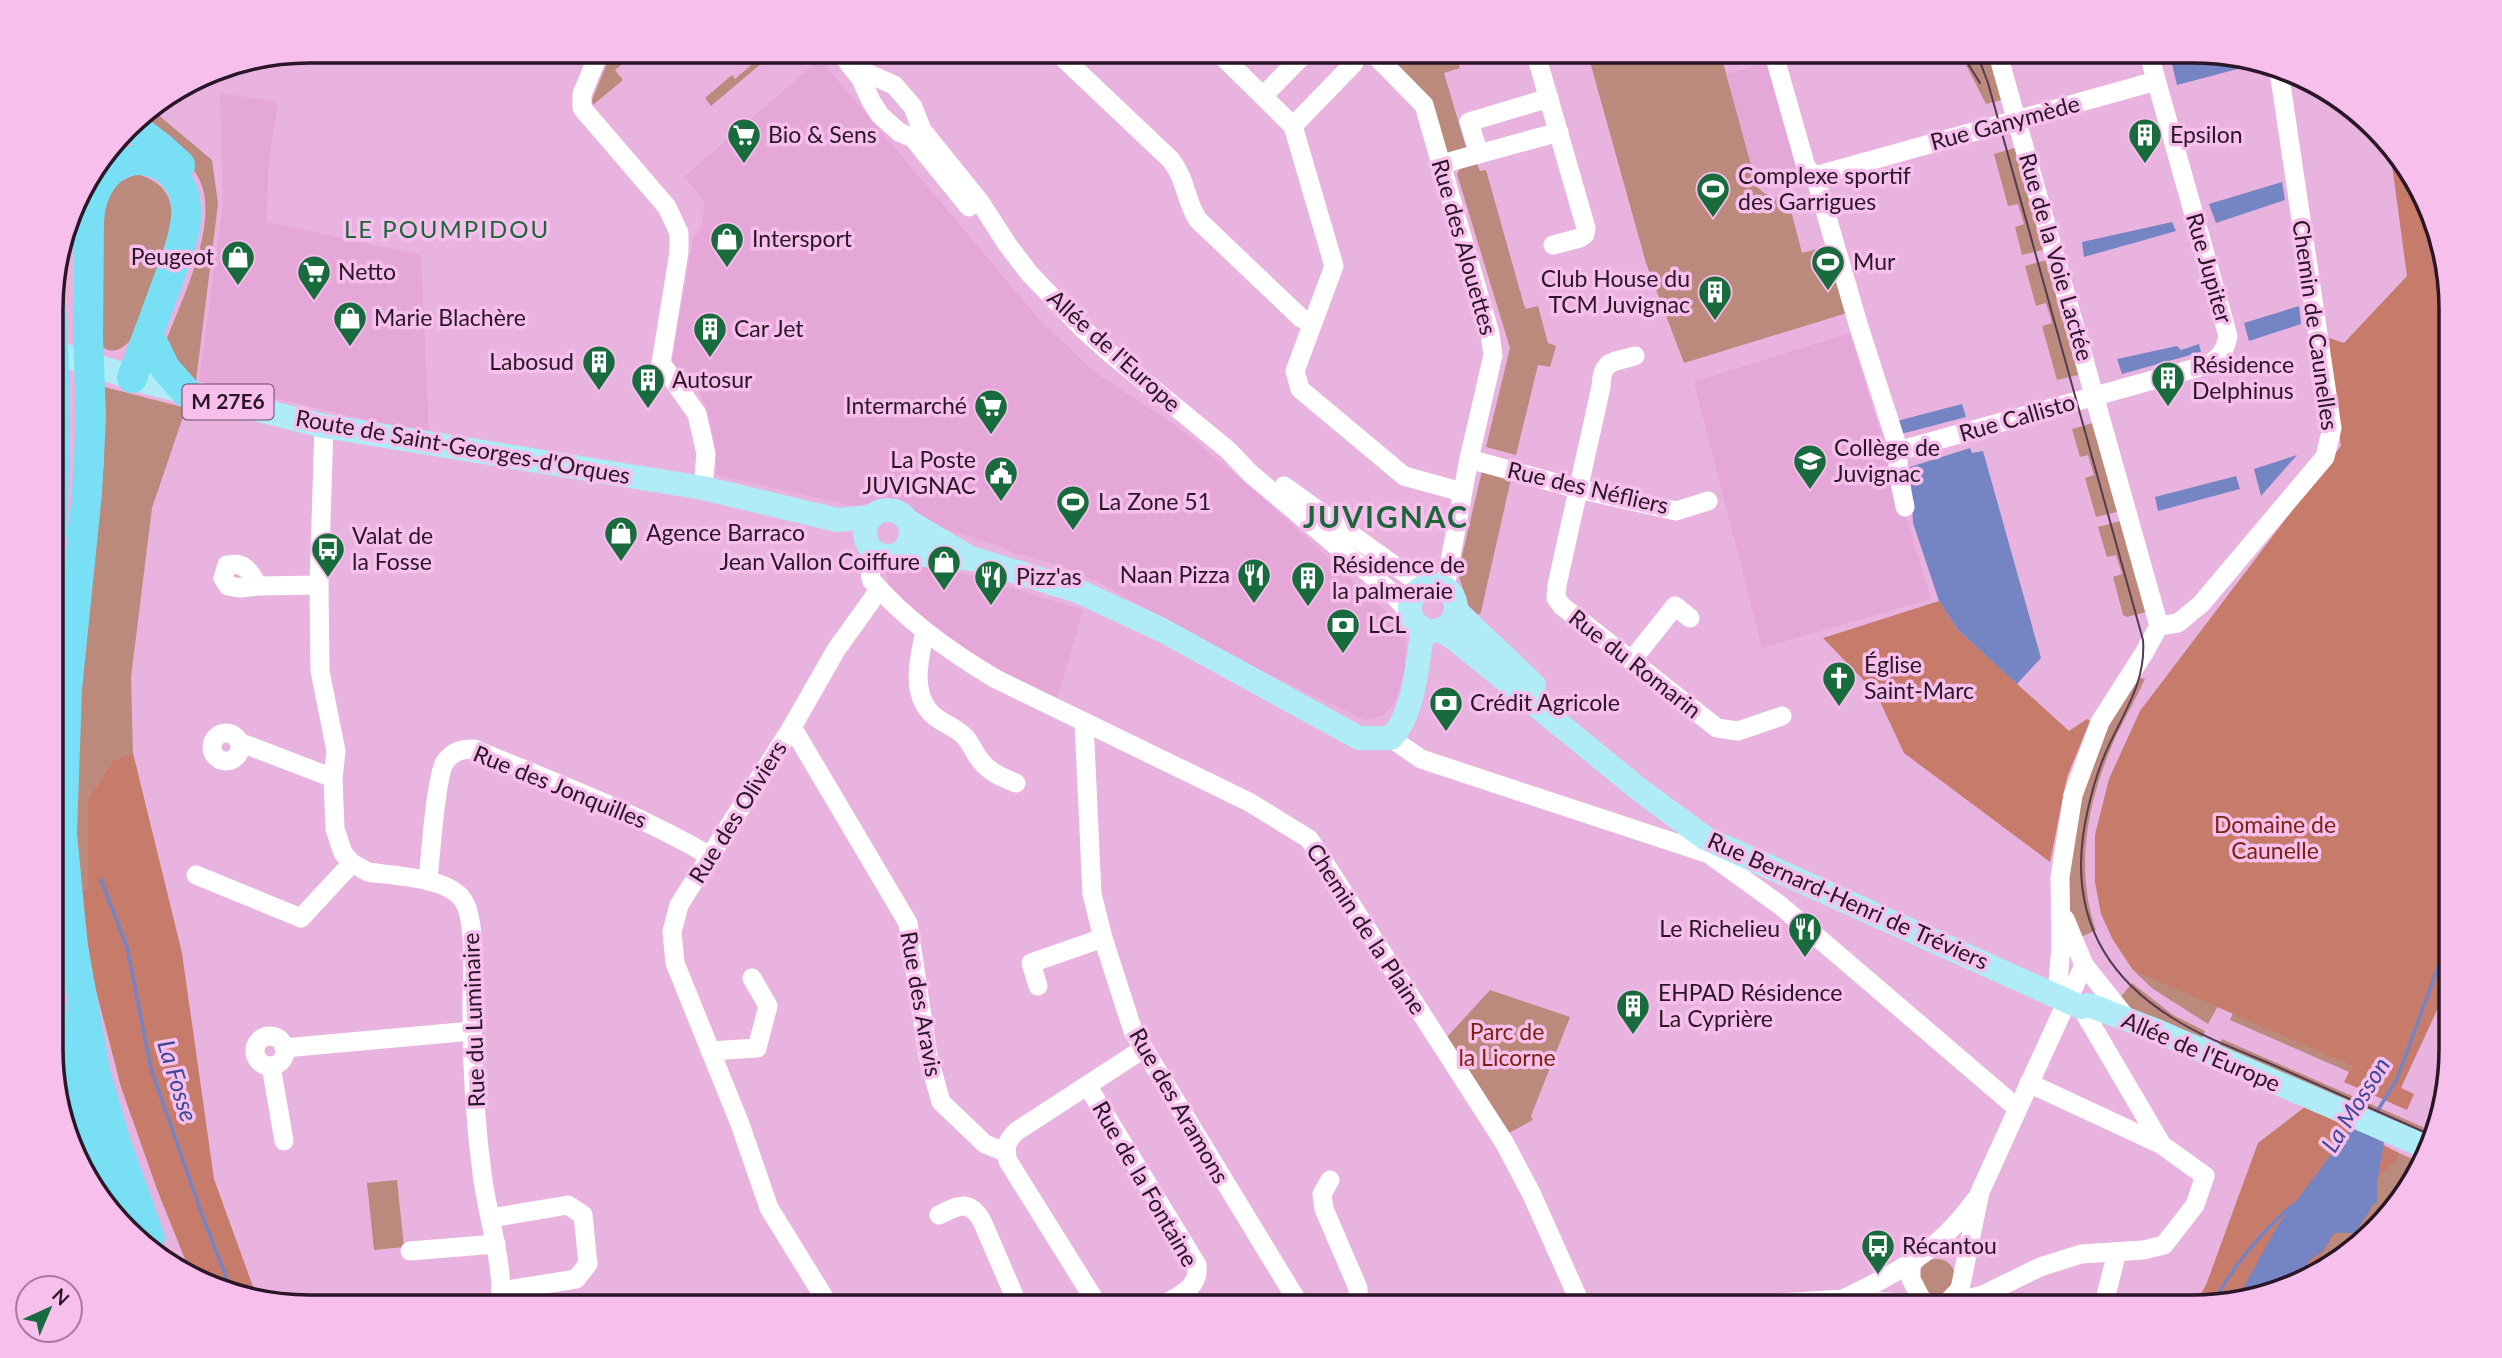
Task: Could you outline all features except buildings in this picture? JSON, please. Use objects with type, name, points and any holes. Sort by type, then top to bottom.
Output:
[{"type":"highway","points":[[121,375],[152,338],[195,240],[198,203],[191,178],[182,167],[139,131]]},
{"type":"highway","points":[[63,795],[67,689],[88,468],[91,202],[102,180],[115,168],[137,159],[157,163],[175,176],[182,187],[187,208],[178,254],[152,338],[165,368],[187,393]]},
{"type":"highway","points":[[64,637],[73,467],[74,376],[70,252]]},
{"type":"highway","points":[[63,848],[72,947],[96,1075],[148,1235]]},
{"type":"highway","points":[[63,957],[70,1000],[95,1097],[148,1235]]},
{"type":"highway","points":[[63,1051],[77,1106],[111,1194]]},
{"type":"highway","points":[[68,1098],[100,1178]]},
{"type":"main road","name":"Route de Saint-Georges-d'Orques","points":[[64,355],[187,393],[324,426],[703,488],[837,520],[871,537]]},
{"type":"main road","points":[[901,553],[910,540],[911,529],[903,515],[893,510],[885,510],[871,537],[890,556],[901,553],[974,559],[1060,584],[1162,630],[1359,738],[1391,738],[1400,729],[1407,715],[1433,621],[1454,598],[1438,587],[1423,587],[1412,599],[1433,621]]},
{"type":"main road","points":[[908,521],[974,559]]},
{"type":"main road","name":"Rue Bernard-Henri de Tréviers","points":[[1433,621],[1705,827],[2074,997]]},
{"type":"main road","name":"Allée de l'Europe","points":[[2074,997],[2418,1144]]},
{"type":"street","points":[[1264,96],[1295,63]]},
{"type":"street","points":[[1293,126],[1354,63]]},
{"type":"street","name":"Rue des Alouettes","points":[[1372,63],[1424,105],[1490,334],[1493,355],[1438,587]]},
{"type":"street","points":[[1539,63],[1586,228],[1585,234],[1580,238],[1553,245]]},
{"type":"street","points":[[1776,63],[1806,167],[1815,176],[1898,448],[1898,472],[1905,507]]},
{"type":"street","name":"Rue de la Voie Lactée","points":[[2001,63],[2159,626]]},
{"type":"street","name":"Rue Jupiter","points":[[2094,396],[2207,365],[2218,359],[2226,349],[2228,336],[2151,63]]},
{"type":"street","points":[[595,64],[582,94],[582,108],[667,207],[679,233],[679,252],[661,363],[696,414],[706,454],[703,488]]},
{"type":"street","name":"Allée de l'Europe","points":[[850,64],[876,87],[894,85],[918,114],[912,127],[913,138],[973,211],[1007,244],[1029,273],[1102,347],[1228,450],[1251,474],[1390,591],[1433,621]]},
{"type":"street","points":[[1069,64],[1171,160],[1183,179],[1191,207],[1199,220],[1301,318],[1312,323]]},
{"type":"street","points":[[1230,64],[1293,126],[1334,266],[1295,372],[1300,389],[1404,476],[1462,492]]},
{"type":"street","name":"Chemin de Caunelles","points":[[2159,626],[2178,623],[2201,604],[2325,457],[2330,443],[2332,428],[2280,79]]},
{"type":"street","name":"Rue Ganymède","points":[[1815,176],[2156,81]]},
{"type":"street","name":"Allée de l'Europe","points":[[876,87],[871,101],[880,115],[899,132],[912,127]]},
{"type":"street","points":[[1479,154],[1469,122],[1549,98]]},
{"type":"street","points":[[1442,164],[1559,132]]},
{"type":"street","points":[[1578,489],[1603,368],[1607,364],[1635,356]]},
{"type":"street","name":"Rue Callisto","points":[[1898,448],[1905,449],[2094,396]]},
{"type":"street","points":[[196,875],[300,918],[352,863],[343,853],[335,829],[333,778],[336,751],[320,671],[318,584],[324,426]]},
{"type":"street","name":"Allée de l'Europe","points":[[1228,450],[1257,466],[1416,581],[1438,587]]},
{"type":"street","name":"Rue des Néfliers","points":[[1469,459],[1578,489],[1675,511],[1708,501]]},
{"type":"street","name":"Rue du Romarin","points":[[1578,489],[1557,584],[1556,598],[1562,606],[1717,729],[1738,731],[1782,716]]},
{"type":"street","points":[[871,537],[869,574],[879,590]]},
{"type":"street","points":[[258,586],[318,584]]},
{"type":"street","name":"Chemin de la Plaine","points":[[879,590],[925,632],[963,660],[996,679],[1249,802],[1309,839],[1504,1142],[1531,1193],[1576,1294]]},
{"type":"street","name":"Rue des Oliviers","points":[[822,1295],[769,1208],[740,1124],[675,963],[672,932],[679,905],[792,727],[836,650],[879,590]]},
{"type":"street","points":[[1632,660],[1675,606],[1690,618]]},
{"type":"street","points":[[2159,626],[2100,722],[2084,761],[2073,796],[2061,863],[2060,905],[2061,945],[2074,997],[2162,1145]]},
{"type":"street","points":[[925,632],[918,663],[918,686],[932,715],[966,737],[980,760],[993,774],[1016,783]]},
{"type":"street","name":"Rue des Aramons","points":[[1084,722],[1092,894],[1133,1031],[1293,1294]]},
{"type":"street","name":"Rue des Aravis","points":[[792,727],[908,923],[928,1056],[941,1102],[985,1144],[1005,1152]]},
{"type":"street","points":[[1391,738],[1421,759],[1709,854],[1781,906],[2017,1108]]},
{"type":"street","points":[[239,742],[333,778]]},
{"type":"street","name":"Rue des Jonquilles","points":[[428,881],[442,769],[454,753],[464,749],[474,749],[669,831],[710,856]]},
{"type":"street","name":"Rue du Luminaire","points":[[352,863],[368,872],[447,886],[462,899],[471,919],[472,1031],[484,1182],[502,1273],[501,1295]]},
{"type":"street","points":[[2060,905],[2084,965],[2129,1021]]},
{"type":"street","points":[[1038,986],[1031,963],[1103,938]]},
{"type":"street","points":[[1852,1294],[1911,1264],[1933,1248],[1960,1221],[1980,1192],[2029,1083],[2074,997],[2084,965]]},
{"type":"street","points":[[710,1051],[757,1048],[768,1006],[752,978]]},
{"type":"street","points":[[284,1141],[271,1066],[265,1066],[255,1055],[256,1044],[264,1037],[279,1039],[284,1048],[472,1031]]},
{"type":"street","name":"Rue de la Fontaine","points":[[1005,1152],[1007,1143],[1017,1131],[1143,1049]]},
{"type":"street","points":[[1985,1294],[2040,1267],[2081,1254],[2143,1250],[2164,1245],[2195,1205],[2205,1176],[2162,1145],[2029,1083]]},
{"type":"street","name":"Rue de la Fontaine","points":[[1087,1085],[1196,1265],[1198,1274],[1195,1282],[1181,1295]]},
{"type":"street","points":[[1005,1152],[1091,1295]]},
{"type":"street","points":[[1330,1180],[1322,1194],[1324,1209],[1358,1288],[1358,1294]]},
{"type":"street","points":[[1953,1294],[1960,1289],[1980,1192]]},
{"type":"street","points":[[491,1218],[568,1205],[583,1215],[588,1264],[576,1279],[516,1295]]},
{"type":"street","points":[[939,1215],[958,1206],[975,1210],[1013,1295]]},
{"type":"street","points":[[410,1251],[496,1244]]},
{"type":"street","points":[[1933,1248],[1964,1268]]},
{"type":"street","points":[[2106,1294],[2117,1252]]},
{"type":"street","points":[[1911,1264],[1912,1279],[1927,1294]]},
{"type":"shaded area","points":[[1767,63],[1798,175],[1757,187],[1727,74]]},
{"type":"shaded area","points":[[815,64],[824,64],[1040,320],[1093,371],[1182,430],[1263,498],[1395,619],[1405,642],[1405,671],[1395,702],[1383,716],[1365,720],[1244,662],[1100,583],[1065,568],[1017,555],[1003,547],[929,524],[898,500],[877,500],[860,506],[850,505],[717,475],[714,438],[706,407],[700,395],[672,361],[693,239],[701,228],[705,202],[684,177]]},
{"type":"shaded area","points":[[220,93],[278,102],[268,169],[267,222],[421,255],[429,434],[199,381],[223,205]]},
{"type":"shaded area","name":"Collège de Juvignac","points":[[1850,333],[1931,599],[1762,648],[1694,382]]},
{"type":"shaded area","points":[[924,564],[974,576],[1083,610],[1057,699],[976,658],[927,623],[890,588],[885,566]]},
{"type":"green space","points":[[1398,63],[1458,63],[1460,68],[1444,73],[1466,147],[1447,153],[1395,66]]},
{"type":"green space","name":"Complexe sportif des Garrigues","points":[[1590,63],[1723,63],[1757,187],[1764,193],[1789,203],[1802,253],[1829,246],[1847,313],[1684,363],[1646,263]]},
{"type":"green space","points":[[1995,63],[2005,99],[1986,104],[1966,65]]},
{"type":"green space","points":[[607,64],[622,64],[615,70],[623,80],[593,105],[592,100]]},
{"type":"green space","points":[[753,64],[761,64],[711,106],[705,98],[732,75],[735,79]]},
{"type":"green space","points":[[158,115],[212,160],[218,204],[196,381],[184,374],[166,341],[203,236],[204,194],[193,169],[148,123]]},
{"type":"green space","points":[[2018,147],[2047,249],[2022,255],[2015,227],[2024,224],[2018,204],[2008,206],[1994,154]]},
{"type":"green space","points":[[1476,162],[1480,171],[1486,170],[1524,305],[1526,309],[1538,306],[1548,343],[1556,346],[1550,367],[1538,365],[1516,455],[1486,447],[1510,348],[1457,174],[1461,166]]},
{"type":"green space","name":"Domaine de Caunelle","points":[[2392,165],[2414,200],[2426,230],[2437,277],[2439,309],[2439,1006],[2401,1088],[2414,1094],[2407,1110],[2344,1082],[2352,1066],[2133,970],[2113,940],[2101,914],[2095,882],[2095,835],[2109,779],[2140,711],[2341,446],[2326,337],[2344,343],[2407,276]]},
{"type":"green space","points":[[137,174],[153,181],[164,191],[171,204],[173,222],[132,338],[122,348],[110,350],[101,346],[101,200],[114,184]]},
{"type":"green space","points":[[2051,259],[2082,374],[2057,380],[2042,326],[2052,323],[2046,303],[2036,306],[2025,266]]},
{"type":"green space","points":[[101,386],[186,408],[152,508],[131,677],[133,753],[113,760],[88,799],[88,891],[80,890],[73,822],[83,665],[104,463]]},
{"type":"green space","points":[[2096,422],[2121,511],[2096,517],[2085,478],[2094,475],[2088,455],[2080,457],[2072,429]]},
{"type":"green space","points":[[1482,471],[1511,479],[1481,612],[1478,615],[1468,605],[1458,573]]},
{"type":"green space","points":[[2124,520],[2150,611],[2127,617],[2123,615],[2113,577],[2122,574],[2116,555],[2107,557],[2098,527]]},
{"type":"green space","points":[[1939,601],[1958,630],[2069,731],[2087,719],[2090,721],[2067,777],[2050,862],[1904,753],[1876,693],[1823,638]]},
{"type":"green space","points":[[2137,677],[2145,679],[2118,732],[2092,805],[2085,855],[2089,905],[2096,930],[2077,939],[2070,911],[2067,880],[2084,787],[2106,729]]},
{"type":"green space","points":[[133,753],[182,953],[214,1179],[254,1289],[230,1282],[186,1262],[121,1087],[92,975],[80,890],[88,890],[88,799],[113,760]]},
{"type":"green space","points":[[2133,970],[2217,1003],[2352,1066],[2349,1072],[2230,1020],[2233,1013],[2218,1006],[2208,1024],[2153,989]]},
{"type":"green space","points":[[2132,983],[2173,1015],[2205,1031],[2200,1042],[2131,1008],[2119,999]]},
{"type":"green space","name":"Parc de la Licorne","points":[[1490,990],[1570,1017],[1531,1116],[1533,1120],[1505,1135],[1447,1037]]},
{"type":"green space","points":[[2222,1039],[2426,1128],[2423,1135],[2219,1046]]},
{"type":"green space","points":[[2306,1106],[2399,1153],[2397,1159],[2354,1199],[2321,1258],[2302,1270],[2256,1287],[2201,1294],[2206,1285],[2258,1143]]},
{"type":"green space","points":[[2399,1153],[2413,1159],[2388,1199],[2367,1223],[2321,1258],[2354,1199]]},
{"type":"green space","points":[[397,1180],[404,1247],[374,1250],[367,1183]]},
{"type":"green space","points":[[1930,1261],[1944,1261],[1953,1270],[1953,1284],[1944,1293],[1930,1293],[1921,1284],[1921,1270]]},
{"type":"water","points":[[2193,63],[2241,68],[2177,85],[2172,64]]},
{"type":"water","points":[[2282,182],[2285,200],[2216,223],[2209,204]]},
{"type":"water","points":[[2172,222],[2176,231],[2084,257],[2082,242]]},
{"type":"water","points":[[2299,306],[2301,324],[2249,341],[2244,323]]},
{"type":"water","points":[[2199,344],[2201,352],[2122,374],[2117,359],[2177,346],[2181,350]]},
{"type":"water","points":[[1962,404],[1966,417],[1901,434],[1897,421]]},
{"type":"water","points":[[1970,448],[1972,453],[1983,451],[2041,658],[2017,684],[1958,630],[1939,601],[1913,523],[1910,467]]},
{"type":"water","points":[[2297,455],[2261,496],[2254,469]]},
{"type":"water","points":[[2236,476],[2240,489],[2158,511],[2155,497]]},
{"type":"water","points":[[2352,1127],[2384,1142],[2377,1182],[2377,1203],[2373,1204],[2356,1233],[2334,1233],[2323,1251],[2310,1260],[2305,1268],[2272,1282],[2242,1290],[2278,1225]]},
{"type":"waterway","name":"La Fosse","points":[[101,880],[127,947],[151,1069],[228,1281]]},
{"type":"waterway","name":"La Mosson","points":[[2375,1115],[2397,1079],[2439,964]]},
{"type":"waterway","name":"La Mosson","points":[[2219,1293],[2248,1251],[2293,1205]]},
{"type":"tram line","points":[[1968,63],[1980,83]]},
{"type":"tram line","points":[[1981,63],[2143,640],[2138,681],[2103,759],[2088,809],[2082,841],[2084,901],[2092,928],[2105,953],[2122,976],[2144,998],[2171,1017],[2220,1043],[2424,1132]]},
{"type":"place","name":"Bio & Sens","points":[[744,165]]},
{"type":"place","name":"Epsilon","points":[[2145,165]]},
{"type":"place","name":"Complexe sportif des Garrigues","points":[[1713,219]]},
{"type":"place","name":"Intersport","points":[[727,269]]},
{"type":"place","name":"Peugeot","points":[[238,287]]},
{"type":"place","name":"Mur","points":[[1828,292]]},
{"type":"place","name":"Netto","points":[[314,302]]},
{"type":"place","name":"Club House du TCM Juvignac","points":[[1715,322]]},
{"type":"place","name":"Marie Blachère","points":[[350,348]]},
{"type":"place","name":"Car Jet","points":[[710,359]]},
{"type":"place","name":"Labosud","points":[[599,392]]},
{"type":"place","name":"Résidence Delphinus","points":[[2168,408]]},
{"type":"place","name":"Autosur","points":[[648,410]]},
{"type":"place","name":"Intermarché","points":[[991,436]]},
{"type":"place","name":"Collège de Juvignac","points":[[1810,491]]},
{"type":"place","name":"La Poste JUVIGNAC","points":[[1001,503]]},
{"type":"place","name":"La Zone 51","points":[[1073,532]]},
{"type":"place","name":"Agence Barraco","points":[[621,563]]},
{"type":"place","name":"Valat de la Fosse","points":[[328,579]]},
{"type":"place","name":"Jean Vallon Coiffure","points":[[944,592]]},
{"type":"place","name":"Naan Pizza","points":[[1254,605]]},
{"type":"place","name":"Pizz'as","points":[[991,607]]},
{"type":"place","name":"Résidence de la palmeraie","points":[[1308,608]]},
{"type":"place","name":"LCL","points":[[1343,655]]},
{"type":"place","name":"Église Saint-Marc","points":[[1839,708]]},
{"type":"place","name":"Crédit Agricole","points":[[1446,733]]},
{"type":"place","name":"Le Richelieu","points":[[1805,959]]},
{"type":"place","name":"EHPAD Résidence La Cyprière","points":[[1633,1036]]},
{"type":"place","name":"Récantou","points":[[1878,1276]]},
{"type":"district","name":"LE POUMPIDOU","points":[[447,230]]},
{"type":"district","name":"JUVIGNAC","points":[[1386,518]]}]
